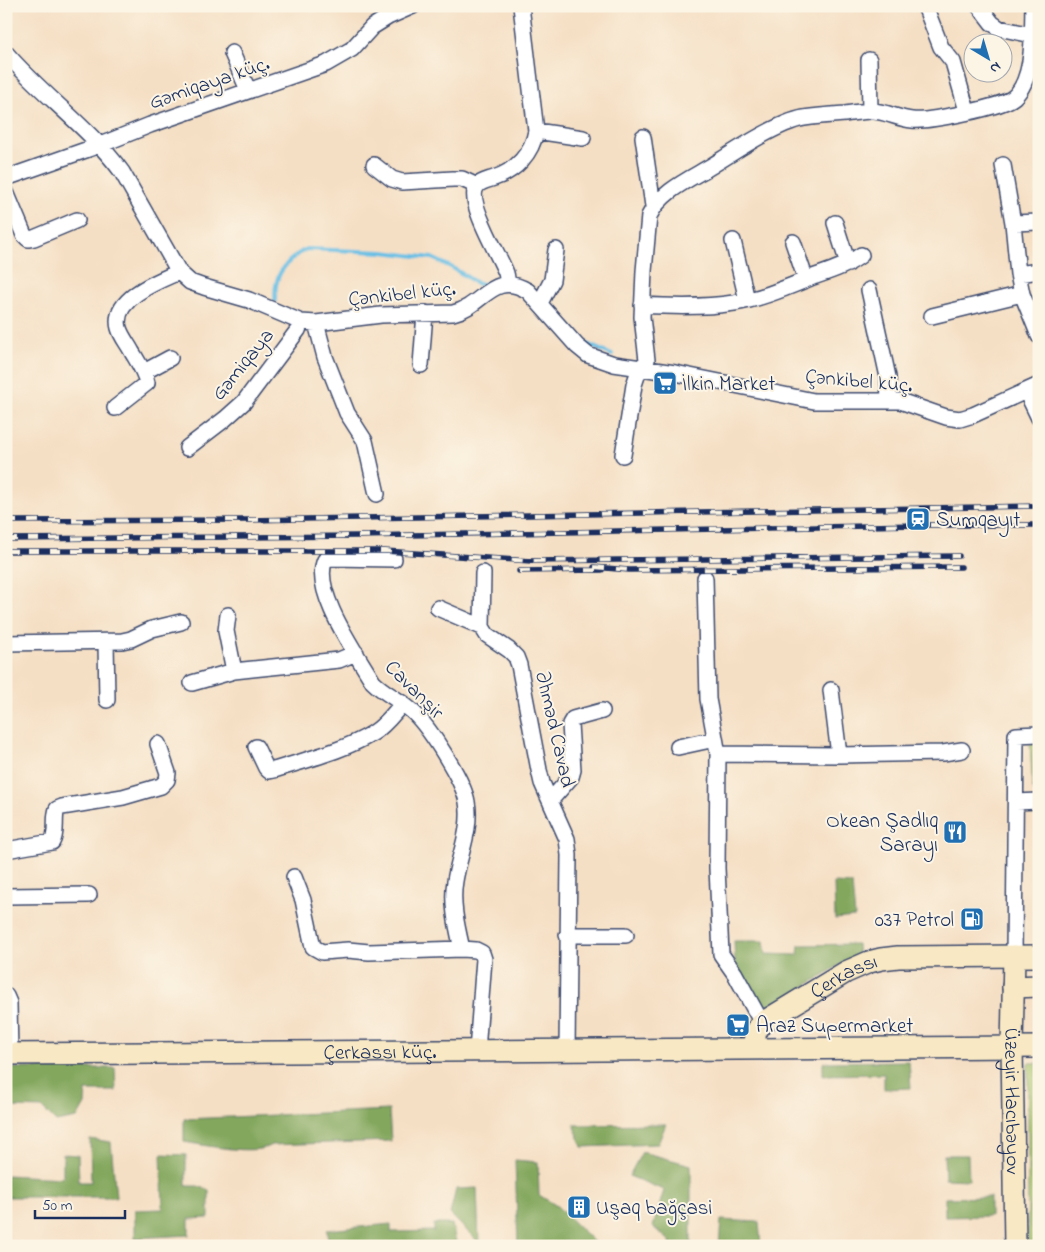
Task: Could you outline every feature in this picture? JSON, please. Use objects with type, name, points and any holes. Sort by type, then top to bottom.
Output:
[{"type":"street","name":"Gəmiqaya küç.","points":[[6,178],[248,90],[326,64],[340,58],[352,49],[372,27],[388,17],[414,6]]},
{"type":"street","points":[[508,284],[506,274],[481,219],[475,191],[482,182],[500,176],[524,158],[532,145],[536,131],[521,6]]},
{"type":"street","points":[[925,6],[941,48],[953,62],[967,111]]},
{"type":"street","points":[[979,6],[992,23],[999,28],[1032,36]]},
{"type":"street","points":[[623,455],[634,385],[640,369],[647,360],[642,305],[649,216],[654,206],[666,194],[725,157],[783,125],[802,118],[870,111],[882,112],[910,120],[924,121],[998,105],[1014,98],[1022,87],[1030,58],[1033,6]]},
{"type":"street","points":[[6,53],[40,89],[90,133],[122,172],[179,272],[190,282],[249,300],[309,323],[348,413],[365,441],[377,494]]},
{"type":"street","points":[[232,54],[248,90]]},
{"type":"street","points":[[868,60],[870,111]]},
{"type":"street","points":[[536,131],[583,138]]},
{"type":"street","points":[[643,137],[654,206]]},
{"type":"street","points":[[374,165],[392,179],[402,182],[453,178],[462,179],[477,186]]},
{"type":"street","points":[[1003,165],[1022,294],[1039,336]]},
{"type":"street","points":[[6,192],[24,236],[28,239],[77,220]]},
{"type":"street","points":[[1013,223],[1039,222]]},
{"type":"street","points":[[835,223],[848,264]]},
{"type":"street","points":[[734,241],[747,300]]},
{"type":"street","points":[[793,242],[806,280]]},
{"type":"street","points":[[540,303],[552,280],[556,250]]},
{"type":"street","points":[[642,305],[682,307],[735,303],[806,280],[848,264],[861,255]]},
{"type":"street","points":[[1018,274],[1039,271]]},
{"type":"street","points":[[115,408],[145,386],[147,381],[144,372],[119,329],[118,314],[122,307],[132,298],[155,283],[179,272]]},
{"type":"street","name":"Çənkibel küç.","points":[[309,323],[381,315],[454,313],[462,311],[494,287],[508,284],[522,288],[540,303],[577,346],[588,355],[614,364],[675,373],[814,401],[900,401],[946,417],[960,419],[1032,388]]},
{"type":"street","points":[[869,290],[888,377],[889,400]]},
{"type":"street","points":[[932,316],[1022,294]]},
{"type":"street","points":[[421,364],[425,313]]},
{"type":"street","name":"Gəmiqaya","points":[[187,448],[244,402],[298,330],[309,323]]},
{"type":"street","points":[[144,372],[170,358]]},
{"type":"street","points":[[1032,388],[1039,418]]},
{"type":"street","name":"Cavanşir","points":[[394,560],[331,558],[325,560],[322,565],[322,586],[328,603],[373,682],[416,714],[438,744],[465,792],[468,813],[454,891],[462,949]]},
{"type":"street","points":[[482,627],[483,573]]},
{"type":"street","points":[[705,578],[708,699],[716,746],[717,868],[721,954],[735,974],[762,1023],[756,1031],[753,1048],[1039,1047]]},
{"type":"street","name":"Əhməd Cavad","points":[[438,608],[482,627],[509,650],[519,665],[542,783],[567,839],[569,855],[567,1051]]},
{"type":"street","points":[[228,615],[226,631],[234,671]]},
{"type":"street","points":[[6,643],[106,642],[131,639],[152,629],[181,622]]},
{"type":"street","points":[[106,642],[107,700]]},
{"type":"street","points":[[192,683],[234,671],[338,660],[356,653]]},
{"type":"street","points":[[831,690],[839,755]]},
{"type":"street","points":[[256,748],[266,768],[269,771],[274,770],[337,750],[373,734],[403,703]]},
{"type":"street","points":[[550,801],[571,777],[573,770],[570,724],[573,719],[602,712]]},
{"type":"street","points":[[1014,956],[1016,735],[1039,734]]},
{"type":"street","points":[[6,850],[52,842],[57,809],[123,797],[161,786],[167,780],[168,773],[158,744]]},
{"type":"street","points":[[678,747],[716,746],[839,755],[943,753],[962,750]]},
{"type":"street","points":[[1016,802],[1039,801]]},
{"type":"street","points":[[294,877],[303,900],[313,947],[322,952],[462,949],[476,950],[482,953],[484,959],[477,1051]]},
{"type":"street","points":[[6,896],[89,895]]},
{"type":"street","points":[[567,935],[626,935]]},
{"type":"street","name":"Üzeyir Hacıbəyov","points":[[1014,956],[1012,1046],[1014,1246]]},
{"type":"street","name":"Çerkassı","points":[[762,1023],[846,972],[869,962],[898,957],[1039,956]]},
{"type":"street","points":[[1013,987],[1039,986]]},
{"type":"street","points":[[6,996],[9,1003],[8,1054]]},
{"type":"street","name":"Çerkassı küç.","points":[[8,1054],[567,1051],[753,1048]]},
{"type":"green space","points":[[1030,742],[1039,742],[1039,790],[1033,790]]},
{"type":"green space","points":[[834,883],[852,884],[855,917],[835,919]]},
{"type":"green space","points":[[734,941],[764,941],[766,954],[798,955],[799,945],[857,944],[858,954],[763,1012],[735,965]]},
{"type":"green space","points":[[909,1061],[911,1088],[884,1089],[884,1074],[823,1075],[823,1062]]},
{"type":"green space","points":[[1028,1063],[1039,1063],[1039,1246],[1028,1246]]},
{"type":"green space","points":[[6,1068],[115,1068],[116,1091],[86,1091],[85,1104],[77,1118],[56,1122],[42,1108],[9,1107]]},
{"type":"green space","points":[[389,1110],[391,1141],[271,1145],[254,1150],[184,1142],[184,1119]]},
{"type":"green space","points":[[666,1124],[658,1144],[582,1147],[574,1125]]},
{"type":"green space","points":[[90,1139],[111,1142],[116,1197],[6,1197],[6,1175],[63,1178],[63,1154],[78,1155],[79,1182],[91,1182]]},
{"type":"green space","points":[[642,1152],[691,1165],[691,1246],[668,1246],[671,1242],[653,1227],[664,1190],[629,1176]]},
{"type":"green space","points":[[161,1154],[186,1155],[186,1186],[198,1186],[209,1190],[209,1218],[189,1219],[189,1235],[135,1238],[135,1210],[163,1209]]},
{"type":"green space","points":[[944,1155],[968,1155],[969,1180],[945,1179]]},
{"type":"green space","points":[[515,1160],[538,1162],[539,1195],[557,1206],[594,1242],[591,1246],[571,1246],[564,1240],[559,1246],[518,1246]]},
{"type":"green space","points":[[477,1188],[479,1243],[450,1214],[456,1189]]},
{"type":"green space","points":[[990,1197],[990,1216],[945,1217],[945,1198]]},
{"type":"green space","points":[[721,1220],[759,1222],[761,1246],[719,1246]]},
{"type":"green space","points":[[391,1224],[391,1232],[434,1231],[434,1224],[452,1224],[457,1246],[328,1246],[327,1230]]},
{"type":"waterway","points":[[275,301],[276,283],[281,271],[293,258],[307,249],[383,252],[432,258],[453,268],[478,284],[489,284]]},
{"type":"waterway","points":[[585,343],[612,355]]},
{"type":"railway","points":[[6,521],[248,520],[1039,506]]},
{"type":"railway","points":[[6,539],[358,536],[918,525],[1039,525]]},
{"type":"railway","points":[[6,551],[385,551],[531,561],[959,556]]},
{"type":"railway","points":[[594,567],[629,570],[961,567]]},
{"type":"railway","points":[[519,571],[602,570]]},
{"type":"place","name":"İlkin Market","points":[[665,383]]},
{"type":"place","name":"Sumqayıt","points":[[918,519]]},
{"type":"place","name":"Okean Şadlıq Sarayı","points":[[955,832]]},
{"type":"place","name":"037 Petrol","points":[[972,919]]},
{"type":"place","name":"Araz Supermarket","points":[[738,1025]]},
{"type":"place","name":"Uşaq bağçasi","points":[[579,1207]]}]
